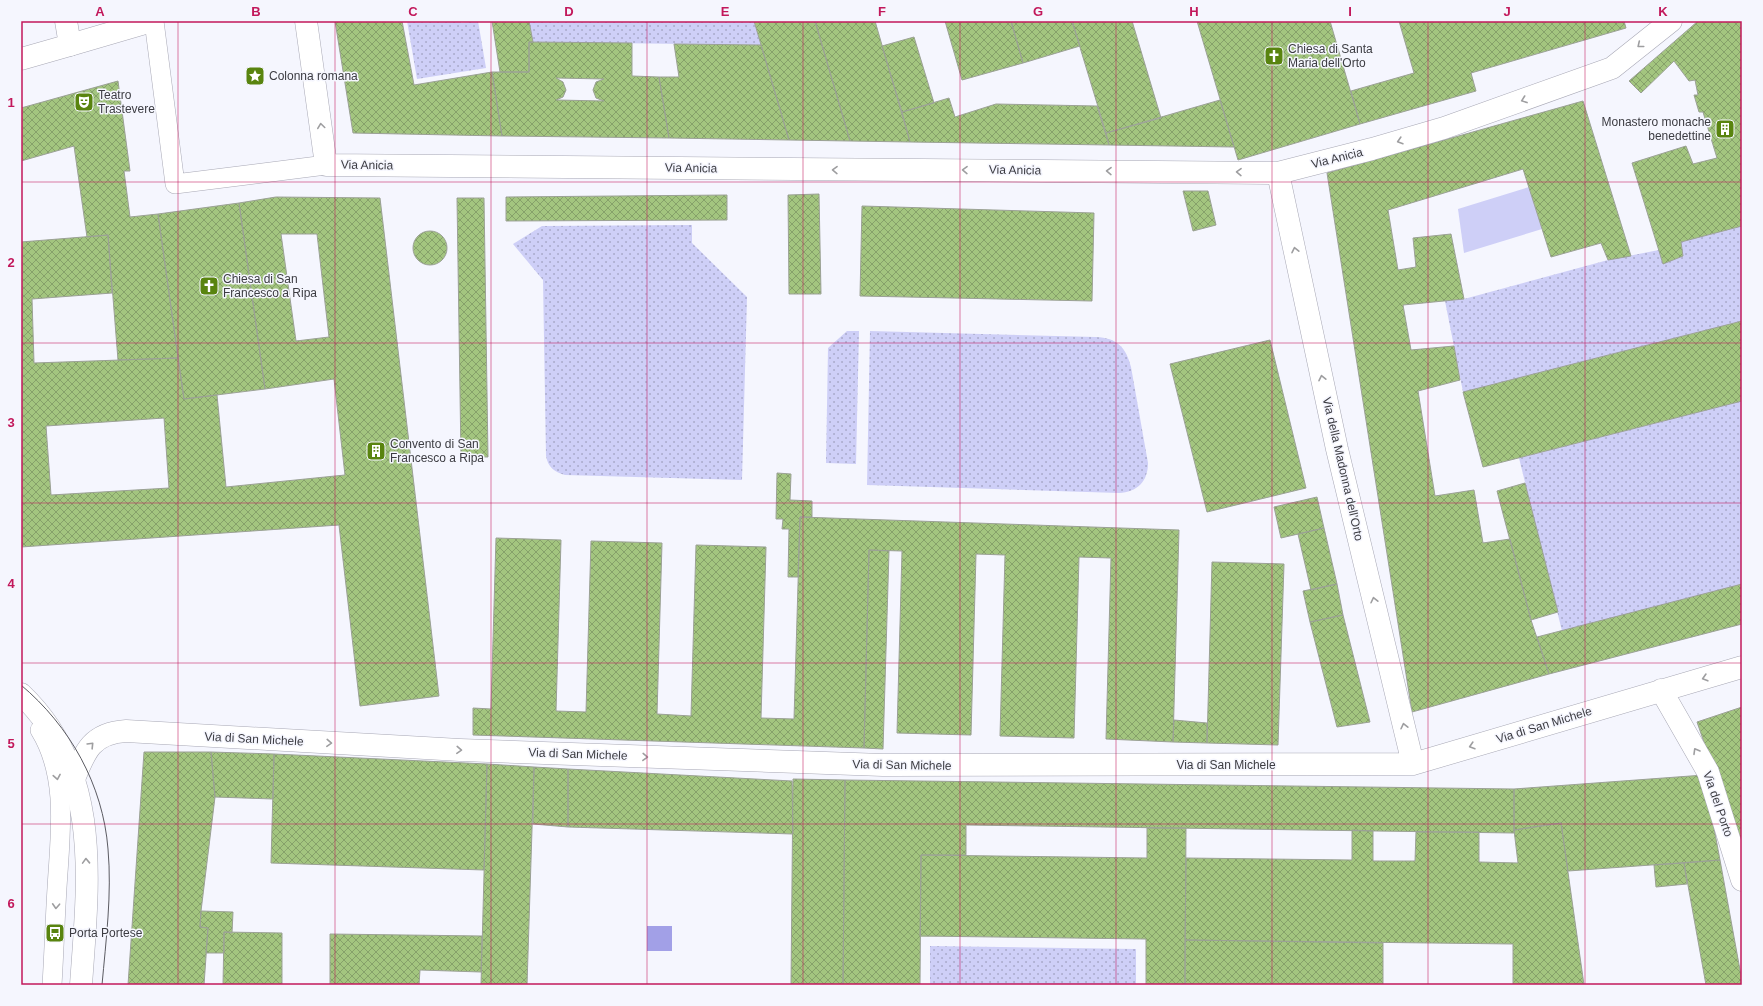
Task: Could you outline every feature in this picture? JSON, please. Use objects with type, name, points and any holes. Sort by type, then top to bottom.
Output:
[{"type":"street","points":[[66,21],[70,45]]},
{"type":"street","points":[[70,45],[76,21]]},
{"type":"street","points":[[21,58],[153,21]]},
{"type":"street","points":[[306,21],[326,165]]},
{"type":"street","name":"Via Anicia","points":[[326,165],[1278,173],[1372,150],[1444,128],[1612,68],[1671,21]]},
{"type":"street","name":"Via della Madonna dell'Orto","points":[[1278,173],[1338,449],[1413,764]]},
{"type":"street","name":"Via di San Michele","points":[[74,779],[82,759],[92,744],[107,734],[126,731],[460,750],[883,765],[1413,764],[1742,667]]},
{"type":"street","name":"Via del Porto","points":[[1661,690],[1708,772],[1742,877]]},
{"type":"street","points":[[21,694],[41,716],[64,752],[74,779],[82,810],[87,877],[81,985]]},
{"type":"lane","points":[[153,21],[175,184],[326,165]]},
{"type":"lane","points":[[21,705],[36,724],[48,745],[58,782],[60,830],[52,985]]},
{"type":"shaded area","points":[[407,21],[461,21],[461,23],[478,21],[486,68],[417,79]]},
{"type":"shaded area","points":[[529,21],[754,21],[761,45],[533,42]]},
{"type":"shaded area","points":[[1529,187],[1542,229],[1464,253],[1458,209]]},
{"type":"shaded area","points":[[692,225],[692,243],[747,297],[742,480],[565,475],[558,472],[550,466],[546,456],[543,280],[513,244],[542,226]]},
{"type":"shaded area","points":[[1742,226],[1742,321],[1463,392],[1445,301],[1464,299],[1608,260],[1659,250],[1663,264],[1683,256],[1681,242]]},
{"type":"shaded area","points":[[847,331],[859,331],[856,464],[826,463],[828,348]]},
{"type":"shaded area","points":[[870,331],[1096,337],[1110,339],[1120,345],[1123,349],[1131,367],[1148,463],[1144,481],[1131,491],[1119,493],[867,485]]},
{"type":"shaded area","points":[[1742,401],[1742,584],[1562,631],[1519,458]]},
{"type":"shaded area","points":[[930,946],[1136,949],[1136,985],[930,985]]},
{"type":"water","points":[[647,926],[672,926],[672,951],[647,951]]},
{"type":"building","points":[[335,21],[402,21],[414,85],[492,72],[502,136],[353,133]]},
{"type":"building","points":[[492,21],[529,21],[533,42],[529,42],[529,72],[500,72]]},
{"type":"building","points":[[754,21],[815,21],[850,141],[789,140]]},
{"type":"building","points":[[815,21],[875,21],[910,142],[850,141]]},
{"type":"building","points":[[945,21],[1011,21],[1023,63],[962,80]]},
{"type":"building","points":[[1011,21],[1072,21],[1080,46],[1023,63]]},
{"type":"building","points":[[1072,21],[1132,21],[1161,118],[1106,133]]},
{"type":"building","name":"Chiesa di Santa Maria dell'Orto","points":[[1197,21],[1330,21],[1360,124],[1238,160]]},
{"type":"building","points":[[1399,21],[1616,21],[1617,23],[1624,21],[1626,28],[1471,73],[1476,91],[1360,124],[1351,91],[1414,73]]},
{"type":"building","name":"Monastero monache benedettine","points":[[1698,21],[1742,21],[1742,226],[1681,242],[1683,256],[1663,264],[1632,163],[1686,146],[1693,164],[1717,158],[1703,112],[1699,112],[1694,95],[1698,95],[1695,80],[1689,81],[1674,61],[1641,93],[1629,81]]},
{"type":"building","points":[[914,37],[934,103],[902,112],[882,46]]},
{"type":"building","points":[[529,42],[632,43],[632,76],[659,77],[669,138],[502,136],[492,72],[529,72]],"holes":[[[556,78],[604,79],[596,82],[593,90],[596,98],[604,101],[556,100],[563,97],[566,90],[563,82]]]},
{"type":"building","points":[[674,44],[761,45],[789,140],[669,138],[659,77],[679,77]]},
{"type":"building","points":[[118,81],[130,171],[124,171],[130,217],[158,214],[178,358],[118,360],[108,235],[87,237],[74,146],[21,161],[21,108]]},
{"type":"building","points":[[949,98],[955,117],[996,104],[1097,106],[1109,145],[910,142],[902,112]]},
{"type":"building","points":[[1220,100],[1234,147],[1109,145],[1106,133]]},
{"type":"building","points":[[1583,101],[1631,256],[1608,260],[1601,243],[1551,257],[1523,169],[1388,210],[1398,270],[1416,267],[1413,238],[1451,234],[1464,299],[1403,305],[1411,350],[1454,346],[1460,380],[1418,391],[1435,496],[1474,490],[1483,543],[1510,539],[1531,620],[1549,674],[1412,712],[1327,173]]},
{"type":"building","points":[[1183,191],[1208,191],[1216,225],[1193,231]]},
{"type":"building","points":[[819,194],[821,294],[789,294],[788,195]]},
{"type":"building","points":[[727,195],[727,220],[506,221],[506,197]]},
{"type":"building","name":"Convento di San Francesco a Ripa","points":[[276,197],[380,198],[439,696],[360,706],[339,525],[21,547],[21,242],[108,235],[112,293],[32,299],[34,363],[178,358],[184,399],[217,395],[226,487],[345,475],[334,379],[265,389],[239,203]],"holes":[[[281,234],[317,234],[329,337],[296,341]],[[164,418],[169,488],[51,495],[46,426]]]},
{"type":"building","points":[[457,198],[484,198],[488,457],[461,457]]},
{"type":"building","name":"Chiesa di San Francesco a Ripa","points":[[239,203],[265,389],[184,399],[158,214]]},
{"type":"building","points":[[862,206],[1094,213],[1092,301],[860,296]]},
{"type":"building","points":[[430,231],[442,236],[447,248],[442,260],[430,265],[418,260],[413,248],[418,236]]},
{"type":"building","points":[[1742,321],[1742,401],[1483,467],[1463,392]]},
{"type":"building","points":[[1270,340],[1306,488],[1207,512],[1170,364]]},
{"type":"building","points":[[777,473],[791,474],[790,500],[812,501],[812,517],[800,517],[798,577],[788,577],[789,529],[782,529],[783,519],[776,519]]},
{"type":"building","points":[[1525,483],[1558,612],[1531,620],[1497,491]]},
{"type":"building","points":[[1317,497],[1324,528],[1281,538],[1274,507]]},
{"type":"building","points":[[800,517],[1179,530],[1173,742],[1106,739],[1111,558],[1079,557],[1074,738],[1000,736],[1005,555],[976,554],[971,735],[897,733],[902,551],[869,550],[864,748],[473,735],[473,708],[491,709],[496,538],[561,540],[556,711],[586,712],[591,541],[662,543],[657,714],[691,716],[696,545],[766,547],[761,718],[794,719]]},
{"type":"building","points":[[1324,528],[1337,584],[1311,590],[1298,534]]},
{"type":"building","points":[[869,550],[889,551],[883,749],[864,748]]},
{"type":"building","points":[[1212,562],[1284,564],[1278,745],[1207,743]]},
{"type":"building","points":[[1337,584],[1343,615],[1310,622],[1303,591]]},
{"type":"building","points":[[1742,584],[1742,624],[1549,674],[1537,637]]},
{"type":"building","points":[[1343,615],[1370,722],[1337,727],[1310,622]]},
{"type":"building","points":[[1742,707],[1742,845],[1740,846],[1697,722]]},
{"type":"building","points":[[1174,720],[1207,723],[1207,743],[1173,742]]},
{"type":"building","points":[[144,752],[211,752],[215,797],[200,927],[208,928],[204,985],[128,985]]},
{"type":"building","points":[[211,752],[274,754],[273,799],[215,797]]},
{"type":"building","points":[[274,754],[487,764],[484,870],[271,863]]},
{"type":"building","points":[[487,764],[534,767],[527,985],[481,985]]},
{"type":"building","points":[[534,767],[568,769],[568,827],[533,824]]},
{"type":"building","points":[[568,769],[792,781],[793,834],[568,827]]},
{"type":"building","points":[[1704,775],[1720,860],[1568,871],[1561,823],[1514,830],[1514,789]]},
{"type":"building","points":[[793,779],[845,780],[843,985],[791,985]]},
{"type":"building","points":[[845,780],[1514,789],[1514,833],[966,825],[966,855],[921,855],[920,985],[843,985]]},
{"type":"building","points":[[1561,823],[1584,985],[1513,985],[1513,944],[1185,940],[1186,858],[1352,860],[1352,830],[1373,831],[1373,861],[1415,861],[1416,832],[1479,832],[1479,862],[1518,863],[1514,830]]},
{"type":"building","points":[[1147,828],[1186,828],[1185,985],[1146,985],[1146,939],[920,936],[921,855],[1147,858]]},
{"type":"building","points":[[1720,860],[1742,985],[1706,985],[1684,863]]},
{"type":"building","points":[[1684,863],[1687,884],[1656,887],[1654,865]]},
{"type":"building","points":[[201,911],[233,912],[232,933],[224,932],[224,953],[206,953],[208,928],[200,927]]},
{"type":"building","points":[[224,932],[282,933],[282,985],[223,985]]},
{"type":"building","points":[[330,934],[482,936],[481,972],[420,970],[419,985],[330,985]]},
{"type":"building","points":[[1185,940],[1383,943],[1383,985],[1185,985]]},
{"type":"tram line","points":[[21,685],[39,701],[69,738],[81,758],[99,802],[105,825],[109,866],[108,917],[102,985]]},
{"type":"place","name":"Chiesa di Santa Maria dell'Orto","points":[[1274,56]]},
{"type":"place","name":"Colonna romana","points":[[255,76]]},
{"type":"place","name":"Teatro Trastevere","points":[[84,102]]},
{"type":"place","name":"Monastero monache benedettine","points":[[1725,129]]},
{"type":"place","name":"Chiesa di San Francesco a Ripa","points":[[209,286]]},
{"type":"place","name":"Convento di San Francesco a Ripa","points":[[376,451]]},
{"type":"place","name":"Porta Portese","points":[[55,933]]}]
